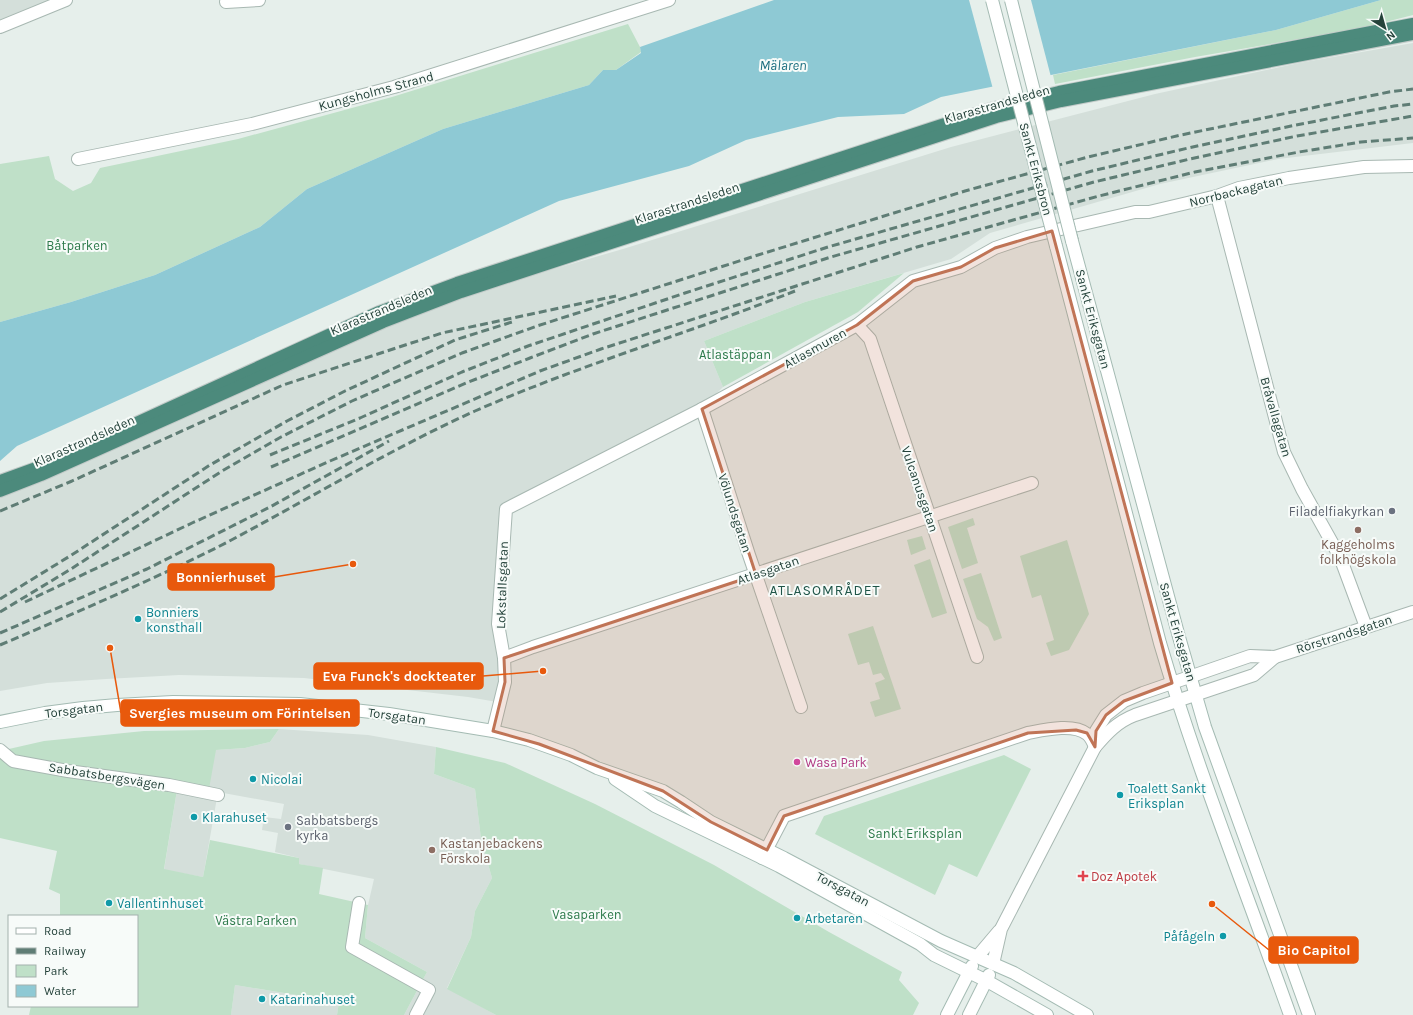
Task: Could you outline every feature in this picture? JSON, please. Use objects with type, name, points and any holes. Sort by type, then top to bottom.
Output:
[{"type":"highway","name":"Klarastrandsleden","points":[[0,481],[95,442],[379,312],[457,284],[994,108],[1052,94],[1413,24]]},
{"type":"highway","name":"Klarastrandsleden","points":[[0,491],[41,476],[383,322],[460,292],[981,122],[1061,101],[1413,34]]},
{"type":"street","points":[[0,26],[66,0]]},
{"type":"street","points":[[226,2],[258,0]]},
{"type":"street","name":"Kungsholms Strand","points":[[78,159],[252,124],[394,87],[643,4],[669,0]]},
{"type":"street","name":"Sankt Eriksbron","points":[[992,0],[1056,246]]},
{"type":"street","name":"Sankt Eriksbron","points":[[1010,0],[1072,241]]},
{"type":"street","name":"Norrbackagatan","points":[[1061,229],[1135,212],[1149,212],[1217,196],[1239,188],[1296,177],[1364,167],[1413,166]]},
{"type":"street","name":"Bråvallagatan","points":[[1217,196],[1284,452],[1302,489],[1340,557],[1366,627]]},
{"type":"street","name":"Atlasmuren","points":[[506,509],[702,409],[857,325],[913,281],[961,267],[995,248],[1027,237],[1061,229]]},
{"type":"street","name":"Sankt Eriksgatan","points":[[1072,241],[1190,676],[1208,736],[1309,1015]]},
{"type":"street","name":"Sankt Eriksgatan","points":[[1056,246],[1160,643],[1177,701],[1290,1015]]},
{"type":"street","name":"Vulcanusgatan","points":[[857,325],[870,339],[978,657]]},
{"type":"street","name":"Völundsgatan","points":[[702,409],[801,708]]},
{"type":"street","name":"Atlasgatan","points":[[504,658],[532,647],[756,575],[772,568],[1032,483]]},
{"type":"street","name":"Lokstallsgatan","points":[[493,731],[505,682],[504,658],[498,624],[506,509]]},
{"type":"street","name":"Rörstrandsgatan","points":[[1190,676],[1250,656],[1275,657],[1413,612]]},
{"type":"street","name":"Rörstrandsgatan","points":[[1196,695],[1254,675],[1275,657]]},
{"type":"street","points":[[1095,747],[1096,731],[1106,715],[1124,701],[1190,676]]},
{"type":"street","points":[[947,1015],[977,957],[1001,929],[1095,747],[1110,730],[1126,719],[1196,695]]},
{"type":"street","name":"Torsgatan","points":[[0,722],[44,713],[83,708],[173,702],[300,704],[389,714],[493,731],[571,755],[597,768],[655,806],[765,854],[941,941],[1014,973],[1087,1015]]},
{"type":"street","points":[[765,854],[784,816],[1028,733],[1067,728],[1087,734],[1095,747]]},
{"type":"street","name":"Sabbatsbergsvägen","points":[[0,750],[13,761],[68,771],[168,785],[218,795]]},
{"type":"street","name":"Torsgatan","points":[[765,854],[920,944],[934,955],[987,981],[1047,1015]]},
{"type":"street","points":[[359,903],[352,947],[429,990],[416,1015]]},
{"type":"street","points":[[968,1015],[987,981],[993,964],[1001,929]]},
{"type":"highlighted area","points":[[1052,231],[1172,683],[1124,701],[1106,715],[1096,731],[1095,747],[1087,733],[1076,730],[1028,733],[784,816],[767,850],[711,822],[663,791],[539,744],[493,731],[505,682],[504,658],[756,575],[702,409],[857,325],[913,281],[961,267],[995,248]]},
{"type":"shaded area","points":[[0,0],[65,0],[0,26]]},
{"type":"shaded area","points":[[1413,43],[1413,143],[1278,159],[1160,184],[990,233],[951,259],[805,302],[704,341],[723,387],[702,408],[507,507],[500,623],[503,703],[468,697],[304,678],[179,675],[47,683],[0,691],[0,498],[41,482],[372,332],[438,306],[519,279],[623,249],[951,147],[1155,94],[1299,63]]},
{"type":"shaded area","points":[[279,729],[368,735],[436,747],[434,774],[475,789],[481,839],[492,878],[475,911],[471,937],[447,988],[496,1015],[404,1015],[427,972],[365,938],[368,905],[374,879],[299,864],[299,858],[275,852],[278,833],[262,830],[264,817],[281,819],[284,804],[218,792],[203,877],[164,870],[178,784],[216,750],[245,748],[270,742]]},
{"type":"shaded area","name":"Katarinahuset","points":[[235,985],[339,1002],[337,1015],[231,1015]]},
{"type":"green space","points":[[1381,0],[1413,0],[1413,15],[1362,28],[1195,57],[1055,84],[1053,75],[1276,30]]},
{"type":"green space","name":"Båtparken","points":[[628,24],[641,52],[616,70],[603,70],[589,85],[443,129],[307,189],[260,227],[155,275],[71,302],[0,322],[0,164],[49,156],[55,179],[73,191],[91,183],[100,168],[238,139],[392,97]]},
{"type":"green space","name":"Atlastäppan","points":[[904,273],[858,312],[723,387],[704,341],[805,302]]},
{"type":"green space","points":[[973,518],[975,525],[967,528],[978,563],[962,569],[948,527]]},
{"type":"green space","points":[[922,536],[926,549],[911,555],[907,540]]},
{"type":"green space","points":[[1067,540],[1089,614],[1069,650],[1051,656],[1046,643],[1054,640],[1041,595],[1032,598],[1020,556]]},
{"type":"green space","points":[[930,559],[947,613],[932,618],[914,565]]},
{"type":"green space","points":[[981,573],[1002,638],[994,641],[988,627],[977,619],[963,579]]},
{"type":"green space","points":[[873,626],[901,709],[875,717],[870,702],[880,699],[875,683],[885,679],[881,673],[873,675],[869,662],[858,665],[848,634]]},
{"type":"green space","name":"Västra Parken","points":[[279,729],[270,742],[245,748],[216,750],[209,789],[178,784],[164,869],[203,877],[210,840],[299,858],[299,864],[323,868],[319,894],[368,905],[365,938],[427,972],[404,1015],[337,1015],[339,1002],[235,985],[231,1015],[29,1015],[31,1007],[138,1007],[138,915],[60,915],[60,894],[49,889],[57,851],[0,838],[0,751],[44,741],[144,731]]},
{"type":"green space","name":"Vasaparken","points":[[436,747],[505,763],[595,804],[714,865],[829,932],[902,972],[899,980],[919,1003],[913,1015],[496,1015],[447,989],[471,937],[475,911],[492,878],[481,839],[475,789],[434,774]]},
{"type":"green space","name":"Sankt Eriksplan","points":[[1004,755],[1031,769],[977,877],[949,864],[935,895],[815,834],[824,816]]},
{"type":"water","name":"Mälaren","points":[[774,0],[1381,0],[1276,30],[941,97],[904,114],[838,117],[746,140],[689,166],[559,201],[17,446],[0,461],[0,322],[71,302],[155,275],[260,227],[307,189],[443,129],[589,85],[603,70],[616,70],[641,53],[640,47]]},
{"type":"pier","points":[[969,0],[1031,0],[1051,77],[993,89]]},
{"type":"railway","points":[[992,0],[1052,246]]},
{"type":"railway","points":[[1011,0],[1077,239]]},
{"type":"railway","points":[[0,612],[71,569],[222,471],[281,437],[352,401],[462,353],[537,326],[758,255],[965,191],[1088,157],[1181,135],[1389,92],[1413,89]]},
{"type":"railway","points":[[270,455],[360,418],[462,372],[528,346],[828,247],[1092,171],[1188,148],[1296,125],[1394,106],[1413,104]]},
{"type":"railway","points":[[271,467],[466,383],[593,334],[831,257],[1094,182],[1190,159],[1297,136],[1413,116]]},
{"type":"railway","points":[[25,602],[192,523],[330,461],[540,371],[601,349],[917,247],[1099,196],[1195,172],[1299,152],[1361,142],[1413,138]]},
{"type":"railway","points":[[0,645],[136,586],[216,548],[409,443],[475,411],[554,379],[795,291]]},
{"type":"railway","points":[[0,511],[72,481],[283,385],[442,333],[616,296]]},
{"type":"railway","points":[[0,599],[70,556],[210,465],[287,421],[345,391],[455,340],[512,322]]},
{"type":"railway","points":[[0,633],[147,569],[270,507],[389,441]]},
{"type":"place","name":"Filadelfiakyrkan","points":[[1392,511]]},
{"type":"place","name":"Kaggeholms folkhögskola","points":[[1358,530]]},
{"type":"place","name":"Bonnierhuset","points":[[353,564]]},
{"type":"place","name":"Bonniers konsthall","points":[[138,619]]},
{"type":"place","name":"Svergies museum om Förintelsen","points":[[110,648]]},
{"type":"place","name":"Eva Funck's dockteater","points":[[543,671]]},
{"type":"place","name":"Wasa Park","points":[[797,762]]},
{"type":"place","name":"Nicolai","points":[[253,779]]},
{"type":"place","name":"Toalett Sankt Eriksplan","points":[[1120,795]]},
{"type":"place","name":"Klarahuset","points":[[194,817]]},
{"type":"place","name":"Sabbatsbergs kyrka","points":[[288,827]]},
{"type":"place","name":"Kastanjebackens Förskola","points":[[432,850]]},
{"type":"place","name":"Doz Apotek","points":[[1083,876]]},
{"type":"place","name":"Vallentinhuset","points":[[109,903]]},
{"type":"place","name":"Bio Capitol","points":[[1212,904]]},
{"type":"place","name":"Arbetaren","points":[[797,918]]},
{"type":"place","name":"Påfågeln","points":[[1223,936]]},
{"type":"place","name":"Katarinahuset","points":[[262,999]]},
{"type":"district","name":"ATLASOMRÅDET","points":[[825,590]]}]
